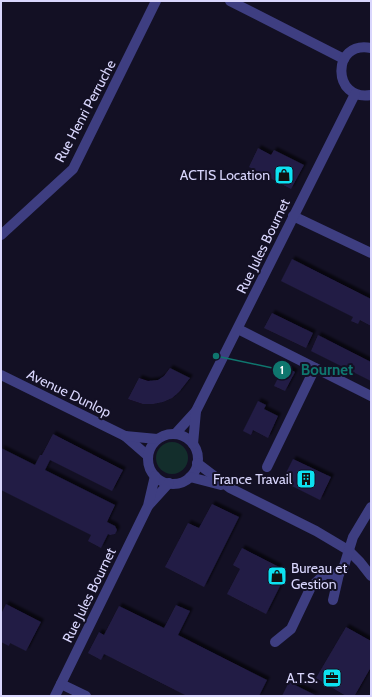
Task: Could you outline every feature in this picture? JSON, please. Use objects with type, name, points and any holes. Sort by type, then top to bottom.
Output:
[{"type":"street","name":"Rue Henri Perruche","points":[[1,235],[73,169],[156,1]]},
{"type":"street","points":[[230,1],[344,59]]},
{"type":"street","points":[[371,48],[366,47],[353,50],[344,59],[341,67],[341,75],[346,86],[355,94],[362,96],[371,95]]},
{"type":"street","name":"Rue Jules Bournet","points":[[175,434],[196,411],[355,94]]},
{"type":"street","points":[[293,216],[371,253]]},
{"type":"street","points":[[238,329],[371,396]]},
{"type":"street","points":[[267,467],[315,368]]},
{"type":"street","name":"Avenue Dunlop","points":[[1,375],[125,436],[148,456]]},
{"type":"street","name":"Rue Jules Bournet","points":[[193,444],[196,411]]},
{"type":"street","points":[[168,434],[175,434],[182,435],[193,444],[198,456],[195,470],[190,477],[184,481],[169,483],[162,481],[155,476],[148,463],[148,456],[149,450],[157,439],[168,434]]},
{"type":"street","name":"Avenue Dunlop","points":[[125,436],[157,439]]},
{"type":"street","points":[[197,463],[212,476],[230,488],[316,531],[348,550],[371,576]]},
{"type":"street","name":"Rue Jules Bournet","points":[[55,696],[148,506],[155,476]]},
{"type":"street","points":[[190,477],[230,488]]},
{"type":"street","name":"Rue Jules Bournet","points":[[148,506],[169,483]]},
{"type":"street","points":[[333,600],[339,574],[344,566],[353,537],[371,507]]},
{"type":"street","points":[[275,642],[291,629],[311,587],[324,574],[339,574]]},
{"type":"street","points":[[61,684],[86,696]]},
{"type":"green space","points":[[169,442],[175,442],[185,449],[188,458],[187,464],[181,471],[175,474],[169,474],[159,467],[156,461],[156,455],[163,445]]},
{"type":"building","points":[[258,148],[271,155],[274,150],[304,165],[291,189],[249,167]]},
{"type":"building","points":[[292,259],[371,299],[371,326],[360,320],[358,324],[351,321],[353,317],[281,281]]},
{"type":"building","points":[[272,313],[313,333],[306,348],[264,328]]},
{"type":"building","points":[[318,335],[371,362],[371,381],[311,351]]},
{"type":"building","points":[[284,366],[295,372],[285,391],[274,386]]},
{"type":"building","points":[[170,368],[190,378],[172,398],[153,404],[143,404],[128,399],[139,378],[148,381],[158,380],[164,376]]},
{"type":"building","points":[[258,401],[266,405],[264,409],[278,416],[268,438],[253,430],[251,435],[243,431]]},
{"type":"building","points":[[53,434],[123,470],[112,491],[50,460],[45,470],[115,505],[107,522],[115,526],[117,530],[115,534],[108,534],[101,548],[88,541],[91,535],[1,490],[1,448],[35,465]]},
{"type":"building","name":"France Travail","points":[[293,459],[331,477],[320,500],[282,481]]},
{"type":"building","points":[[212,504],[239,517],[204,587],[165,567],[188,523],[199,528]]},
{"type":"building","points":[[242,548],[279,567],[277,572],[285,576],[266,614],[227,594],[240,569],[233,565]]},
{"type":"building","points":[[6,604],[41,622],[26,651],[10,643],[9,646],[1,642],[1,614]]},
{"type":"building","points":[[176,605],[190,611],[178,635],[267,680],[259,696],[187,696],[104,654],[101,660],[88,653],[99,632],[104,635],[119,606],[164,628]]},
{"type":"building","points":[[346,627],[371,641],[371,667],[355,695],[350,696],[346,696],[316,678]]},
{"type":"building","points":[[289,682],[317,696],[282,696]]},
{"type":"place","name":"ACTIS Location","points":[[284,175]]},
{"type":"place","name":"Bournet","points":[[216,356]]},
{"type":"place","name":"France Travail","points":[[306,479]]},
{"type":"place","name":"Bureau et Gestion","points":[[277,576]]},
{"type":"place","name":"A.T.S.","points":[[332,678]]}]
